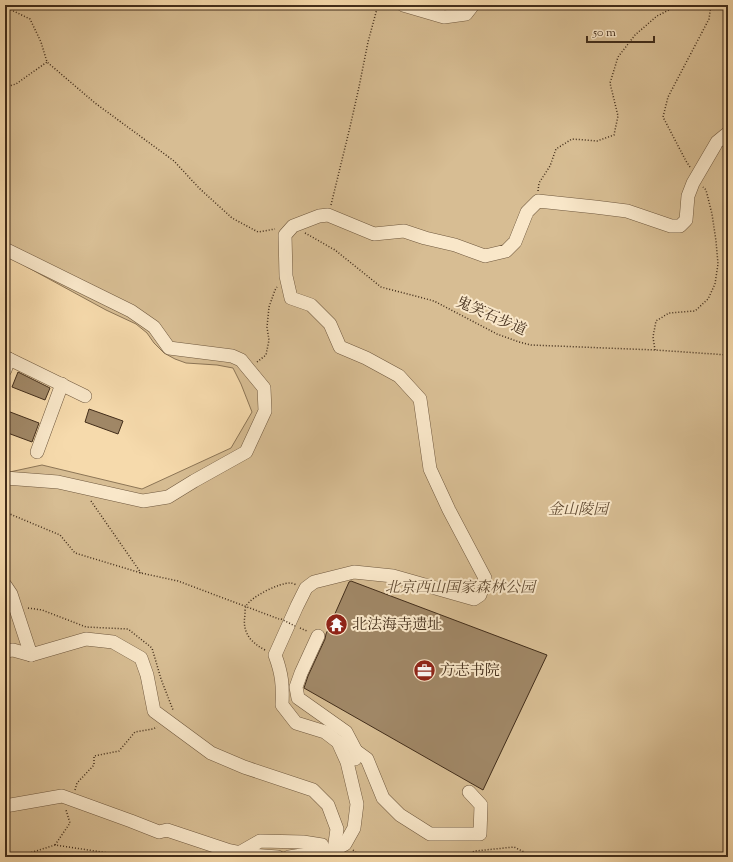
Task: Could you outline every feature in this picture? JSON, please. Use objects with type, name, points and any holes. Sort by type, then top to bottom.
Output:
[{"type":"lane","points":[[403,5],[444,17],[466,14],[473,5]]},
{"type":"lane","points":[[289,857],[328,853],[345,844],[354,828],[357,804],[347,762],[338,742],[325,732],[296,723],[282,705],[283,690],[281,671],[275,655],[306,588],[314,582],[354,572],[393,576],[474,599],[480,594],[485,578],[449,510],[430,469],[420,399],[399,376],[366,358],[340,347],[330,324],[311,305],[291,298],[286,276],[285,235],[293,226],[328,214],[374,234],[404,231],[455,245],[485,256],[506,251],[515,242],[527,212],[538,201],[627,211],[671,226],[680,226],[686,220],[688,196],[693,182],[717,142],[728,133]]},
{"type":"lane","points":[[5,249],[131,311],[154,327],[168,348],[232,356],[241,360],[264,388],[265,411],[246,452],[194,481],[168,498],[142,501],[58,482],[5,478]]},
{"type":"lane","points":[[6,362],[62,384],[85,396]]},
{"type":"lane","points":[[37,452],[62,384]]},
{"type":"lane","points":[[5,584],[11,594],[31,655]]},
{"type":"lane","points":[[318,636],[301,673],[296,688],[298,698],[346,732],[356,750],[367,759],[383,798],[400,815],[430,834],[480,834],[481,805],[469,792]]},
{"type":"lane","points":[[5,651],[13,650],[31,655],[86,639],[113,642],[141,658],[147,675],[154,710],[211,753],[244,767],[313,790],[328,805],[337,829],[328,853]]},
{"type":"lane","points":[[351,781],[356,750]]},
{"type":"lane","points":[[5,806],[67,798],[160,832],[167,830],[235,854],[278,857]]},
{"type":"lane","points":[[235,854],[260,842],[303,842],[322,845],[328,853]]},
{"type":"path","points":[[328,214],[378,5]]},
{"type":"path","points":[[538,201],[539,183],[550,166],[556,149],[572,139],[597,140],[614,135],[618,116],[610,83],[618,57],[635,35],[657,16],[679,5]]},
{"type":"path","points":[[5,7],[30,19],[42,42],[46,62],[95,103],[174,161],[199,188],[232,218],[258,232],[293,226]]},
{"type":"path","points":[[5,87],[16,84],[46,62]]},
{"type":"path","name":"鬼笑石步道","points":[[293,226],[335,250],[382,287],[434,301],[497,334],[520,342],[531,345],[655,350],[728,355]]},
{"type":"path","points":[[249,369],[266,355],[269,340],[267,327],[269,307],[275,290],[286,276]]},
{"type":"path","points":[[90,490],[91,502],[141,573]]},
{"type":"path","points":[[5,512],[60,535],[75,553],[141,573],[178,581],[246,606],[318,636]]},
{"type":"path","points":[[275,655],[255,645],[245,630],[244,621],[246,606],[257,596],[277,586],[291,583],[306,588]]},
{"type":"path","points":[[55,845],[70,823],[67,798],[77,782],[94,765],[94,756],[119,751],[135,732],[154,729],[168,721]]},
{"type":"path","points":[[17,857],[55,845],[135,857]]},
{"type":"path","points":[[462,857],[475,850],[514,847],[534,857]]},
{"type":"path","points":[[354,857],[355,852]]},
{"type":"green space","name":"北京西山国家森林公园","points":[[5,5],[728,5],[728,857],[5,857],[5,473],[42,465],[142,489],[231,448],[252,412],[233,368],[217,365],[186,363],[175,359],[164,353],[147,333],[136,324],[106,310],[5,255]]},
{"type":"building","points":[[18,372],[50,388],[45,400],[12,387]]},
{"type":"building","points":[[89,409],[123,421],[118,434],[85,422]]},
{"type":"building","points":[[5,410],[39,423],[32,442],[5,432]]},
{"type":"building","name":"方志书院","points":[[351,581],[547,655],[483,790],[304,688],[326,634],[349,582]]},
{"type":"place","name":"北法海寺遗址","points":[[336,625]]},
{"type":"place","name":"方志书院","points":[[425,671]]},
{"type":"park label","name":"金山陵园","points":[[578,510]]}]
